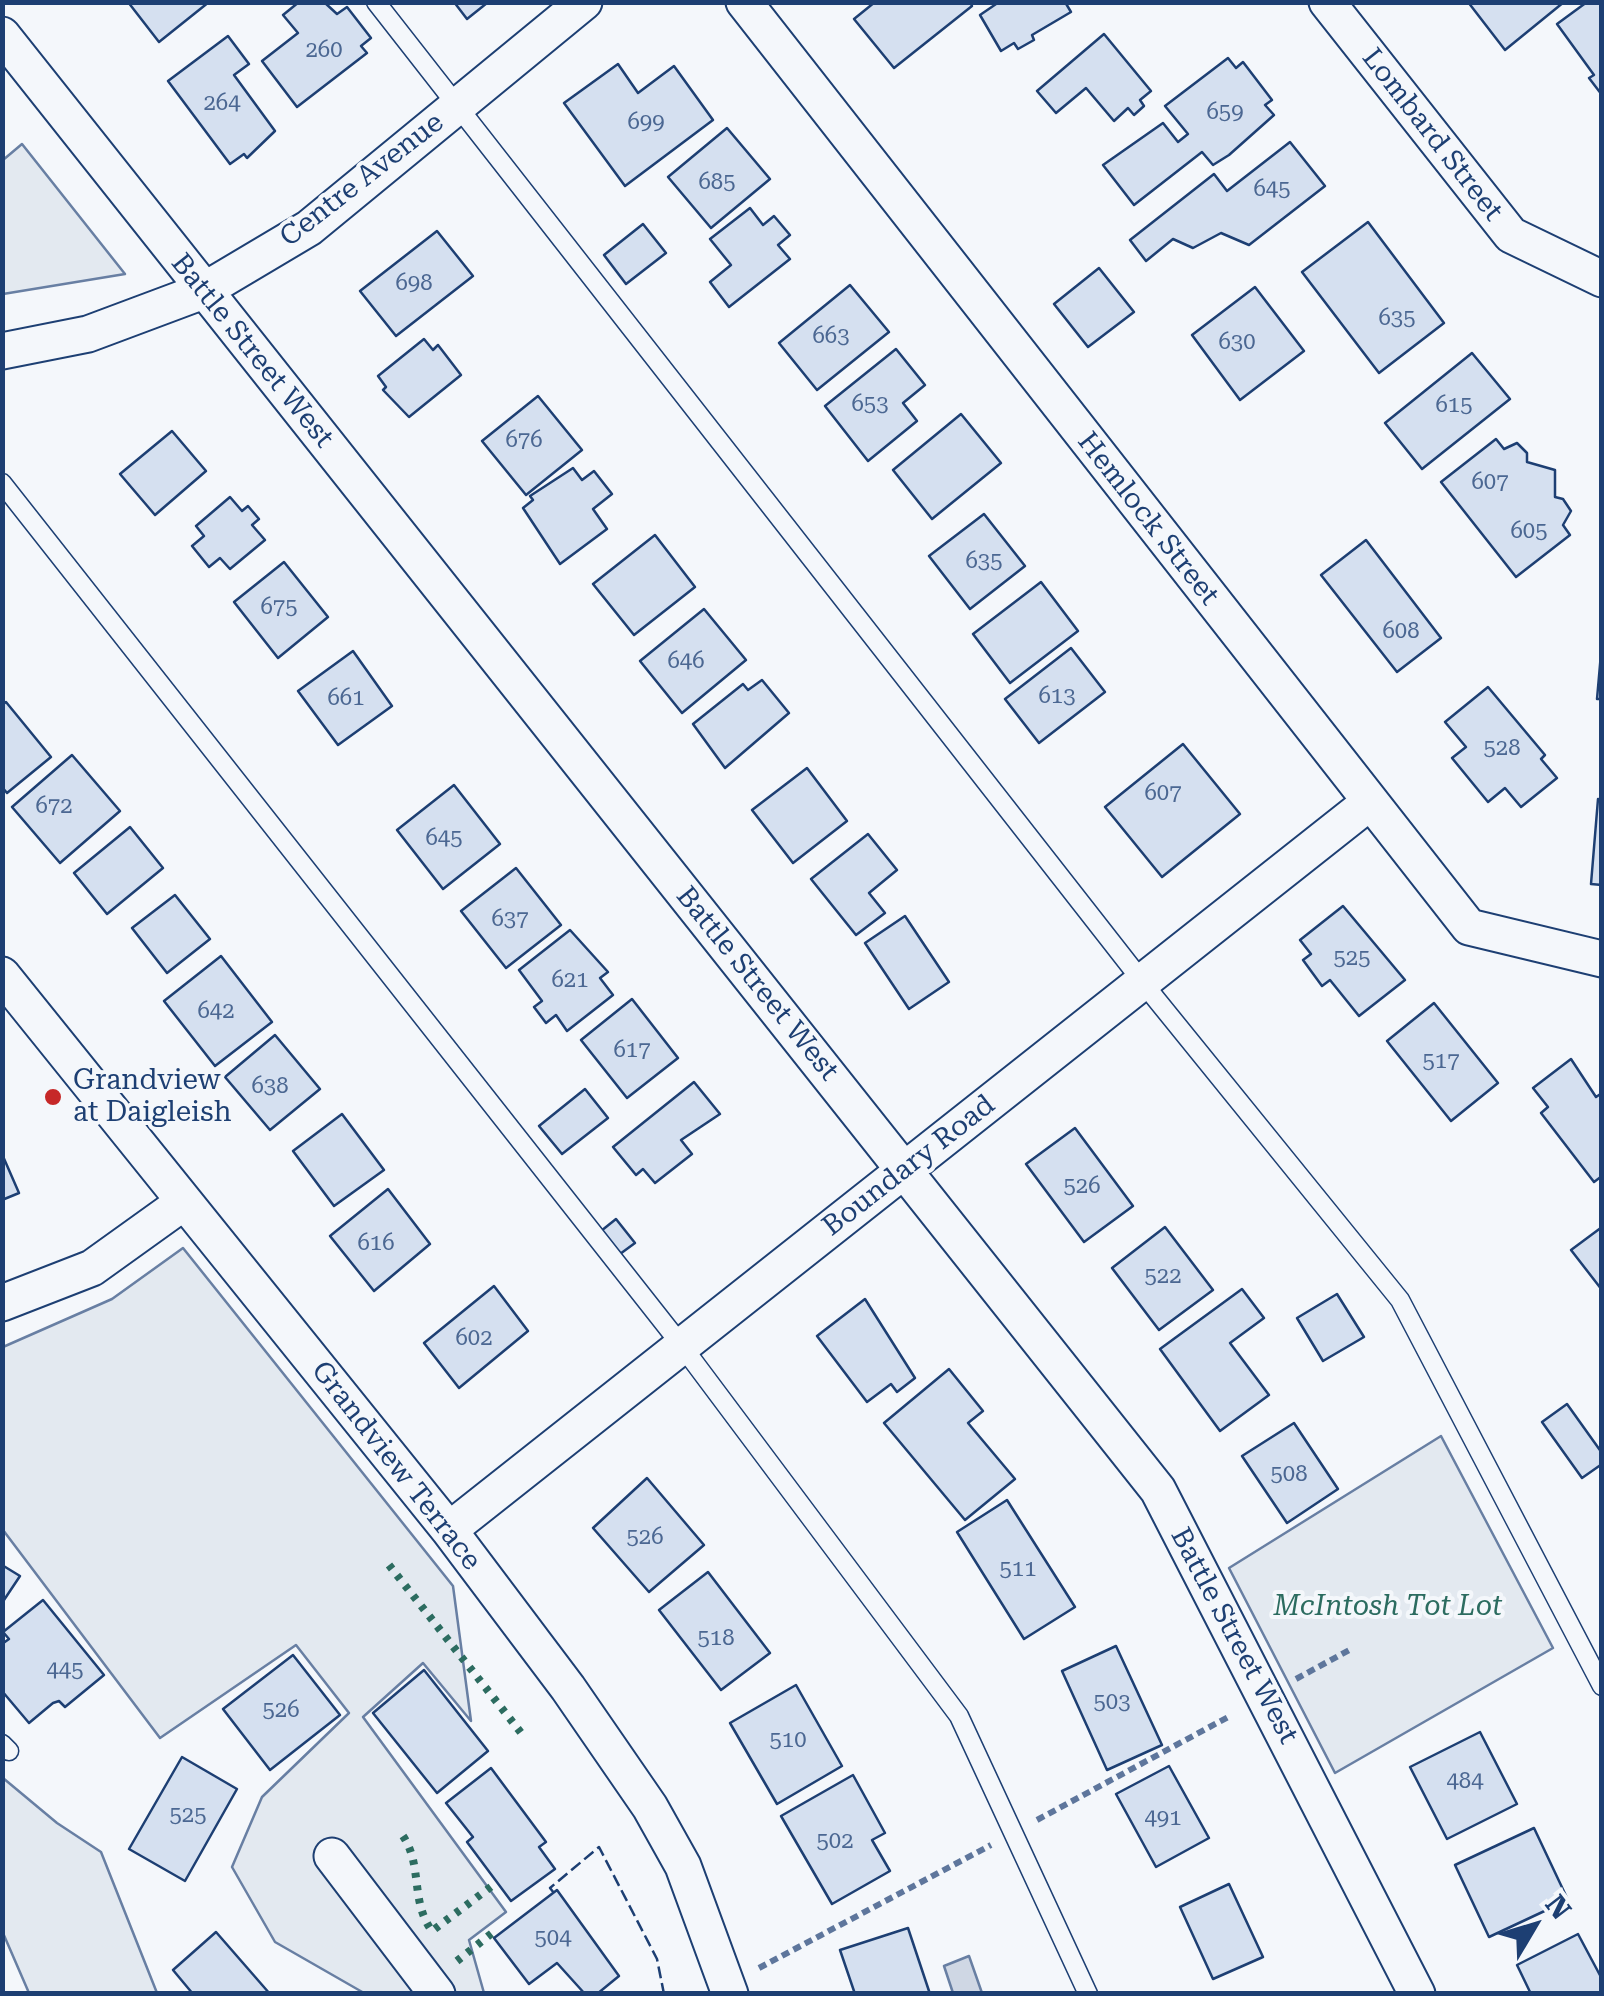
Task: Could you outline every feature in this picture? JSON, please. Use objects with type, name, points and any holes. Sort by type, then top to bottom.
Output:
[{"type":"street","name":"Centre Avenue","points":[[2,350],[88,334],[204,291],[309,228],[584,2]]},
{"type":"street","name":"Hemlock Street","points":[[744,2],[1469,927],[1602,959]]},
{"type":"street","name":"Lombard Street","points":[[1327,2],[1511,235],[1602,279]]},
{"type":"street","name":"Battle Street West","points":[[2,35],[1158,1490],[1417,1994]]},
{"type":"street","name":"Boundary Road","points":[[449,1530],[1370,802]]},
{"type":"street","name":"Grandview Terrace","points":[[2,976],[449,1530],[568,1688],[650,1807],[683,1866],[729,1990]]},
{"type":"street","points":[[2,1303],[92,1268],[184,1202]]},
{"type":"street","points":[[332,1856],[438,1994]]},
{"type":"lane","points":[[376,2],[1142,982],[1400,1300],[1602,1686]]},
{"type":"lane","points":[[2,483],[682,1346],[960,1716],[1088,1994]]},
{"type":"path","points":[[1295,1680],[1353,1648]]},
{"type":"path","points":[[729,1990],[1230,1716]]},
{"type":"green space","points":[[22,144],[125,274],[3,294],[3,160]]},
{"type":"green space","points":[[183,1248],[453,1586],[471,1721],[423,1663],[363,1717],[506,1912],[469,1940],[484,1993],[364,1993],[275,1942],[232,1867],[262,1797],[349,1713],[296,1645],[160,1738],[3,1530],[3,1347],[112,1299]]},
{"type":"green space","name":"McIntosh Tot Lot","points":[[1441,1436],[1553,1648],[1335,1773],[1229,1568]]},
{"type":"green space","points":[[3,1778],[57,1823],[101,1852],[157,1993],[29,1993],[3,1933]]},
{"type":"shaded area","points":[[969,1956],[982,1993],[953,1993],[944,1966]]},
{"type":"building","points":[[128,2],[209,2],[159,42]]},
{"type":"building","points":[[299,2],[324,2],[337,14],[347,7],[371,38],[361,46],[367,53],[297,107],[262,61],[298,33],[283,15]]},
{"type":"building","points":[[454,2],[486,2],[487,3],[467,19]]},
{"type":"building","points":[[875,2],[970,2],[972,6],[894,68],[854,19]]},
{"type":"building","points":[[999,2],[1065,2],[1071,12],[1032,35],[1034,40],[1018,49],[1014,43],[1001,51],[980,15]]},
{"type":"building","points":[[1468,2],[1564,2],[1505,50]]},
{"type":"building","points":[[1587,2],[1602,2],[1602,95],[1589,78],[1594,75],[1557,24]]},
{"type":"building","points":[[1104,34],[1151,91],[1140,100],[1144,106],[1134,115],[1128,108],[1114,121],[1086,88],[1056,113],[1037,91]]},
{"type":"building","points":[[228,36],[249,64],[234,75],[275,131],[247,158],[244,154],[230,164],[168,81]]},
{"type":"building","points":[[1228,58],[1236,68],[1243,62],[1272,100],[1265,105],[1274,115],[1229,155],[1213,165],[1202,152],[1134,205],[1103,165],[1163,123],[1178,142],[1188,134],[1165,106]]},
{"type":"building","points":[[618,64],[638,93],[674,66],[713,120],[625,186],[564,103]]},
{"type":"building","points":[[727,128],[770,179],[711,228],[668,177]]},
{"type":"building","points":[[1290,142],[1325,186],[1249,245],[1221,233],[1193,248],[1173,239],[1146,261],[1130,240],[1214,174],[1227,191]]},
{"type":"building","points":[[750,208],[763,225],[774,216],[790,235],[778,245],[790,259],[729,307],[710,282],[731,265],[710,239]]},
{"type":"building","points":[[1368,222],[1444,323],[1379,373],[1302,272]]},
{"type":"building","points":[[643,224],[666,253],[626,284],[604,255]]},
{"type":"building","points":[[437,231],[473,276],[396,336],[360,291]]},
{"type":"building","points":[[1099,268],[1134,312],[1088,347],[1054,304]]},
{"type":"building","points":[[850,285],[889,332],[817,390],[779,343]]},
{"type":"building","points":[[1255,287],[1304,351],[1240,400],[1192,335]]},
{"type":"building","points":[[424,339],[433,350],[438,345],[461,375],[409,417],[383,390],[386,387],[378,376]]},
{"type":"building","points":[[896,349],[925,385],[903,403],[917,421],[868,461],[825,406]]},
{"type":"building","points":[[1472,353],[1510,399],[1422,469],[1385,423]]},
{"type":"building","points":[[538,396],[582,450],[526,495],[482,441]]},
{"type":"building","points":[[961,414],[1001,463],[932,519],[893,470]]},
{"type":"building","points":[[172,431],[206,471],[155,515],[120,474]]},
{"type":"building","points":[[1496,439],[1504,449],[1517,443],[1527,453],[1527,462],[1555,470],[1555,497],[1563,499],[1571,511],[1563,525],[1570,535],[1516,577],[1441,482]]},
{"type":"building","points":[[573,468],[582,480],[594,471],[612,494],[593,509],[607,529],[560,564],[523,508],[533,500],[530,496]]},
{"type":"building","points":[[230,497],[242,511],[248,506],[259,519],[252,525],[265,540],[230,569],[220,558],[209,567],[192,546],[204,536],[196,526]]},
{"type":"building","points":[[984,514],[1025,566],[970,609],[929,556]]},
{"type":"building","points":[[655,535],[695,587],[634,635],[593,584]]},
{"type":"building","points":[[1366,540],[1441,638],[1397,672],[1321,575]]},
{"type":"building","points":[[284,562],[328,617],[278,658],[234,602]]},
{"type":"building","points":[[1041,582],[1078,631],[1010,683],[973,634]]},
{"type":"building","points":[[704,609],[746,660],[682,713],[640,661]]},
{"type":"building","points":[[1602,642],[1602,699],[1597,699]]},
{"type":"building","points":[[1071,648],[1105,692],[1039,743],[1005,699]]},
{"type":"building","points":[[353,651],[392,706],[338,745],[298,691]]},
{"type":"building","points":[[762,680],[789,713],[725,768],[693,724],[743,684],[748,690]]},
{"type":"building","points":[[1488,687],[1545,755],[1541,759],[1557,778],[1521,807],[1505,788],[1488,802],[1452,758],[1466,747],[1445,722]]},
{"type":"building","points":[[6,702],[51,757],[7,793],[2,787],[2,705]]},
{"type":"building","points":[[1183,744],[1240,814],[1162,877],[1105,807]]},
{"type":"building","points":[[72,755],[120,811],[60,863],[12,807]]},
{"type":"building","points":[[807,768],[847,821],[793,863],[752,810]]},
{"type":"building","points":[[454,785],[500,844],[443,889],[397,830]]},
{"type":"building","points":[[1598,799],[1602,800],[1602,885],[1591,884]]},
{"type":"building","points":[[130,827],[163,868],[107,914],[74,873]]},
{"type":"building","points":[[868,834],[897,870],[869,893],[885,913],[856,935],[811,879]]},
{"type":"building","points":[[516,868],[561,925],[506,968],[461,911]]},
{"type":"building","points":[[175,895],[210,939],[167,973],[132,928]]},
{"type":"building","points":[[1343,906],[1405,980],[1359,1016],[1330,980],[1322,986],[1303,960],[1311,954],[1300,940]]},
{"type":"building","points":[[905,916],[949,982],[909,1009],[865,943]]},
{"type":"building","points":[[570,930],[608,972],[600,978],[613,995],[567,1031],[556,1015],[546,1023],[534,1007],[542,1001],[519,970]]},
{"type":"building","points":[[221,956],[272,1022],[215,1066],[164,1001]]},
{"type":"building","points":[[632,999],[678,1058],[627,1098],[581,1040]]},
{"type":"building","points":[[1434,1003],[1498,1083],[1451,1121],[1387,1041]]},
{"type":"building","points":[[275,1035],[320,1089],[270,1130],[225,1077]]},
{"type":"building","points":[[1571,1059],[1596,1097],[1602,1093],[1602,1176],[1594,1182],[1541,1113],[1548,1107],[1533,1088]]},
{"type":"building","points":[[694,1082],[720,1114],[681,1140],[692,1154],[655,1183],[643,1169],[636,1175],[613,1147]]},
{"type":"building","points":[[585,1089],[608,1118],[562,1154],[539,1126]]},
{"type":"building","points":[[342,1114],[384,1170],[334,1206],[293,1151]]},
{"type":"building","points":[[1075,1128],[1133,1206],[1084,1242],[1026,1164]]},
{"type":"building","points":[[2,1154],[19,1193],[2,1200]]},
{"type":"building","points":[[388,1189],[430,1244],[374,1291],[330,1236]]},
{"type":"building","points":[[616,1219],[635,1243],[620,1254],[601,1231]]},
{"type":"building","points":[[1165,1227],[1213,1290],[1159,1330],[1112,1268]]},
{"type":"building","points":[[1602,1227],[1602,1290],[1571,1250]]},
{"type":"building","points":[[494,1286],[528,1331],[459,1388],[424,1343]]},
{"type":"building","points":[[1242,1289],[1264,1318],[1230,1343],[1269,1395],[1220,1431],[1160,1349]]},
{"type":"building","points":[[1337,1294],[1364,1337],[1323,1361],[1297,1318]]},
{"type":"building","points":[[865,1299],[915,1378],[897,1392],[891,1384],[867,1402],[817,1336]]},
{"type":"building","points":[[949,1369],[983,1411],[968,1423],[1015,1479],[965,1520],[884,1423]]},
{"type":"building","points":[[1567,1404],[1602,1453],[1602,1464],[1582,1478],[1542,1422]]},
{"type":"building","points":[[1294,1423],[1338,1489],[1287,1523],[1242,1456]]},
{"type":"building","points":[[647,1478],[704,1545],[649,1592],[593,1528]]},
{"type":"building","points":[[1007,1500],[1075,1607],[1024,1639],[957,1532]]},
{"type":"building","points":[[2,1565],[20,1576],[2,1603]]},
{"type":"building","points":[[708,1572],[770,1653],[721,1690],[659,1610]]},
{"type":"building","points":[[43,1600],[104,1675],[65,1707],[59,1701],[53,1703],[29,1723],[2,1691],[2,1644],[9,1639],[3,1632]]},
{"type":"building","points":[[1116,1646],[1162,1745],[1107,1770],[1062,1671]]},
{"type":"building","points":[[293,1655],[340,1715],[270,1770],[223,1709]]},
{"type":"building","points":[[424,1670],[488,1751],[437,1793],[373,1713]]},
{"type":"building","points":[[796,1685],[842,1766],[777,1804],[730,1723]]},
{"type":"building","points":[[1480,1732],[1517,1804],[1447,1839],[1410,1767]]},
{"type":"building","points":[[182,1757],[237,1789],[185,1881],[129,1849]]},
{"type":"building","points":[[1169,1766],[1209,1838],[1156,1867],[1116,1794]]},
{"type":"building","points":[[491,1768],[546,1842],[539,1847],[555,1869],[511,1901],[467,1842],[473,1837],[446,1803]]},
{"type":"building","points":[[853,1775],[885,1833],[872,1840],[890,1871],[832,1904],[781,1816]]},
{"type":"building","points":[[1534,1828],[1568,1900],[1489,1937],[1455,1865]]},
{"type":"building","points":[[1229,1884],[1263,1957],[1213,1979],[1180,1907]]},
{"type":"building","points":[[557,1890],[619,1976],[597,1994],[585,1994],[557,1963],[529,1984],[494,1938]]},
{"type":"building","points":[[908,1928],[930,1994],[855,1994],[840,1950]]},
{"type":"building","points":[[216,1932],[270,1994],[193,1994],[173,1970]]},
{"type":"building","points":[[1578,1934],[1602,1979],[1602,1994],[1531,1994],[1517,1965]]},
{"type":"hedge","points":[[389,1565],[522,1734]]},
{"type":"hedge","points":[[403,1836],[413,1859],[421,1908],[432,1931],[492,1886]]},
{"type":"hedge","points":[[457,1961],[496,1930]]},
{"type":"fence","points":[[554,1893],[550,1888],[599,1847],[657,1959],[664,1994]]},
{"type":"place","name":"Grandview at Daigleish","points":[[53,1097]]}]
